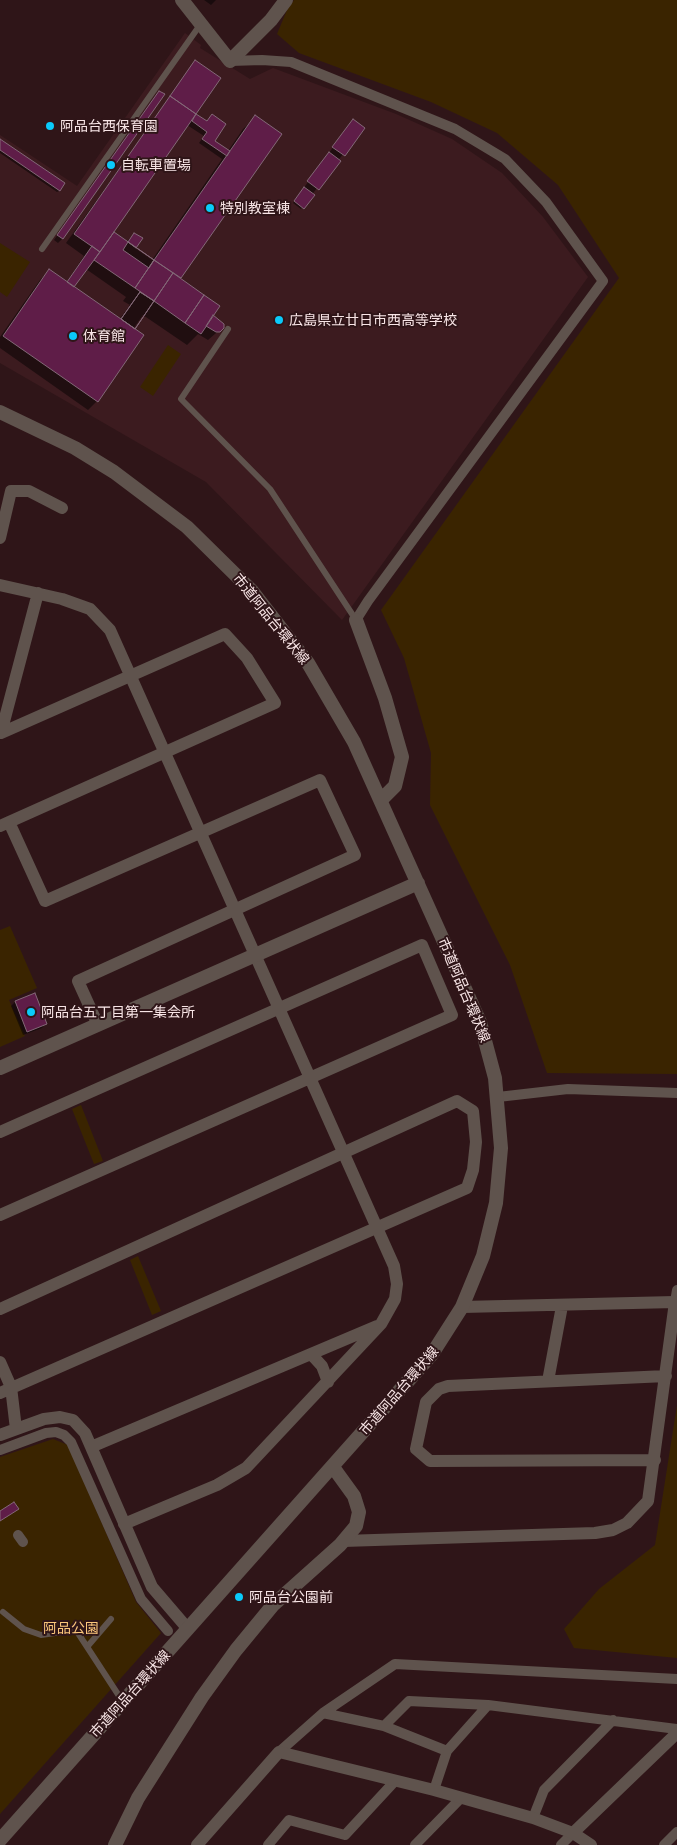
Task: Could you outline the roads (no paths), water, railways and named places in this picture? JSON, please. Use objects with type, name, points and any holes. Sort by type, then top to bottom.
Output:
[{"type":"street","points":[[182,0],[230,60]]},
{"type":"street","points":[[230,60],[270,20],[286,0]]},
{"type":"street","points":[[230,60],[291,62],[454,129],[504,159],[539,194],[603,281],[356,620],[385,698],[402,757],[395,786],[381,800]]},
{"type":"street","name":"市道阿品台環状線","points":[[0,412],[75,448],[114,472],[180,521],[252,591],[308,663],[354,742],[480,1022],[491,1059],[498,1096],[501,1148],[496,1203],[483,1256],[462,1307],[432,1354],[0,1840]]},
{"type":"street","points":[[0,538],[11,490],[29,491],[62,508]]},
{"type":"street","points":[[0,585],[62,599],[90,610],[110,630],[394,1266],[397,1284],[394,1300],[381,1324],[246,1468],[224,1482],[124,1524]]},
{"type":"street","points":[[38,593],[1,732],[226,634],[247,658],[275,703],[4,824],[46,900],[320,780],[355,855],[78,981],[98,1025]]},
{"type":"street","points":[[0,1068],[418,883]]},
{"type":"street","points":[[0,1132],[422,945],[452,1015],[0,1215]]},
{"type":"street","points":[[498,1096],[568,1089],[677,1093]]},
{"type":"street","points":[[0,1309],[458,1102],[473,1111],[476,1142],[467,1188],[6,1390]]},
{"type":"street","points":[[343,1541],[595,1533],[613,1530],[627,1524],[648,1501],[676,1296],[562,1306],[462,1307]]},
{"type":"street","points":[[548,1381],[562,1306]]},
{"type":"street","points":[[91,1447],[381,1324]]},
{"type":"street","points":[[311,1354],[322,1366],[328,1382]]},
{"type":"street","points":[[0,1362],[16,1429]]},
{"type":"street","points":[[655,1460],[430,1461],[416,1450],[426,1402],[439,1389],[448,1386],[666,1376]]},
{"type":"street","points":[[0,1435],[44,1419],[60,1417],[73,1420],[85,1433],[152,1587],[188,1629]]},
{"type":"street","points":[[0,1450],[46,1433],[56,1432],[64,1435],[71,1442],[141,1599],[168,1631]]},
{"type":"street","points":[[115,1845],[138,1798],[202,1697],[236,1650],[273,1605],[343,1541],[356,1526],[359,1512],[354,1496],[347,1484],[332,1467]]},
{"type":"street","points":[[197,1845],[278,1752],[323,1713],[395,1664],[677,1679]]},
{"type":"street","points":[[384,1726],[408,1701],[488,1705],[677,1729]]},
{"type":"street","points":[[434,1790],[447,1751],[488,1705]]},
{"type":"street","points":[[323,1713],[384,1726],[447,1751]]},
{"type":"street","points":[[533,1818],[544,1790],[613,1720]]},
{"type":"street","points":[[560,1845],[677,1733]]},
{"type":"street","points":[[278,1752],[434,1790],[533,1818],[573,1833],[591,1845]]},
{"type":"street","points":[[268,1845],[289,1820],[345,1835],[396,1781]]},
{"type":"street","points":[[415,1845],[461,1798]]},
{"type":"street","points":[[664,1845],[677,1832]]},
{"type":"lane","points":[[42,249],[200,24]]},
{"type":"lane","points":[[228,329],[181,399],[270,489],[356,620]]},
{"type":"lane","points":[[2,1612],[24,1629],[41,1634],[76,1630],[123,1702]]},
{"type":"lane","points":[[87,1647],[110,1619]]},
{"type":"place","name":"阿品台西保育園","points":[[50,126]]},
{"type":"place","name":"自転車置場","points":[[111,165]]},
{"type":"place","name":"特別教室棟","points":[[210,208]]},
{"type":"place","name":"広島県立廿日市西高等学校","points":[[279,320]]},
{"type":"place","name":"体育館","points":[[73,336]]},
{"type":"place","name":"阿品台五丁目第一集会所","points":[[31,1012]]},
{"type":"place","name":"阿品台公園前","points":[[239,1597]]},
{"type":"park label","name":"阿品公園","points":[[71,1628]]}]
